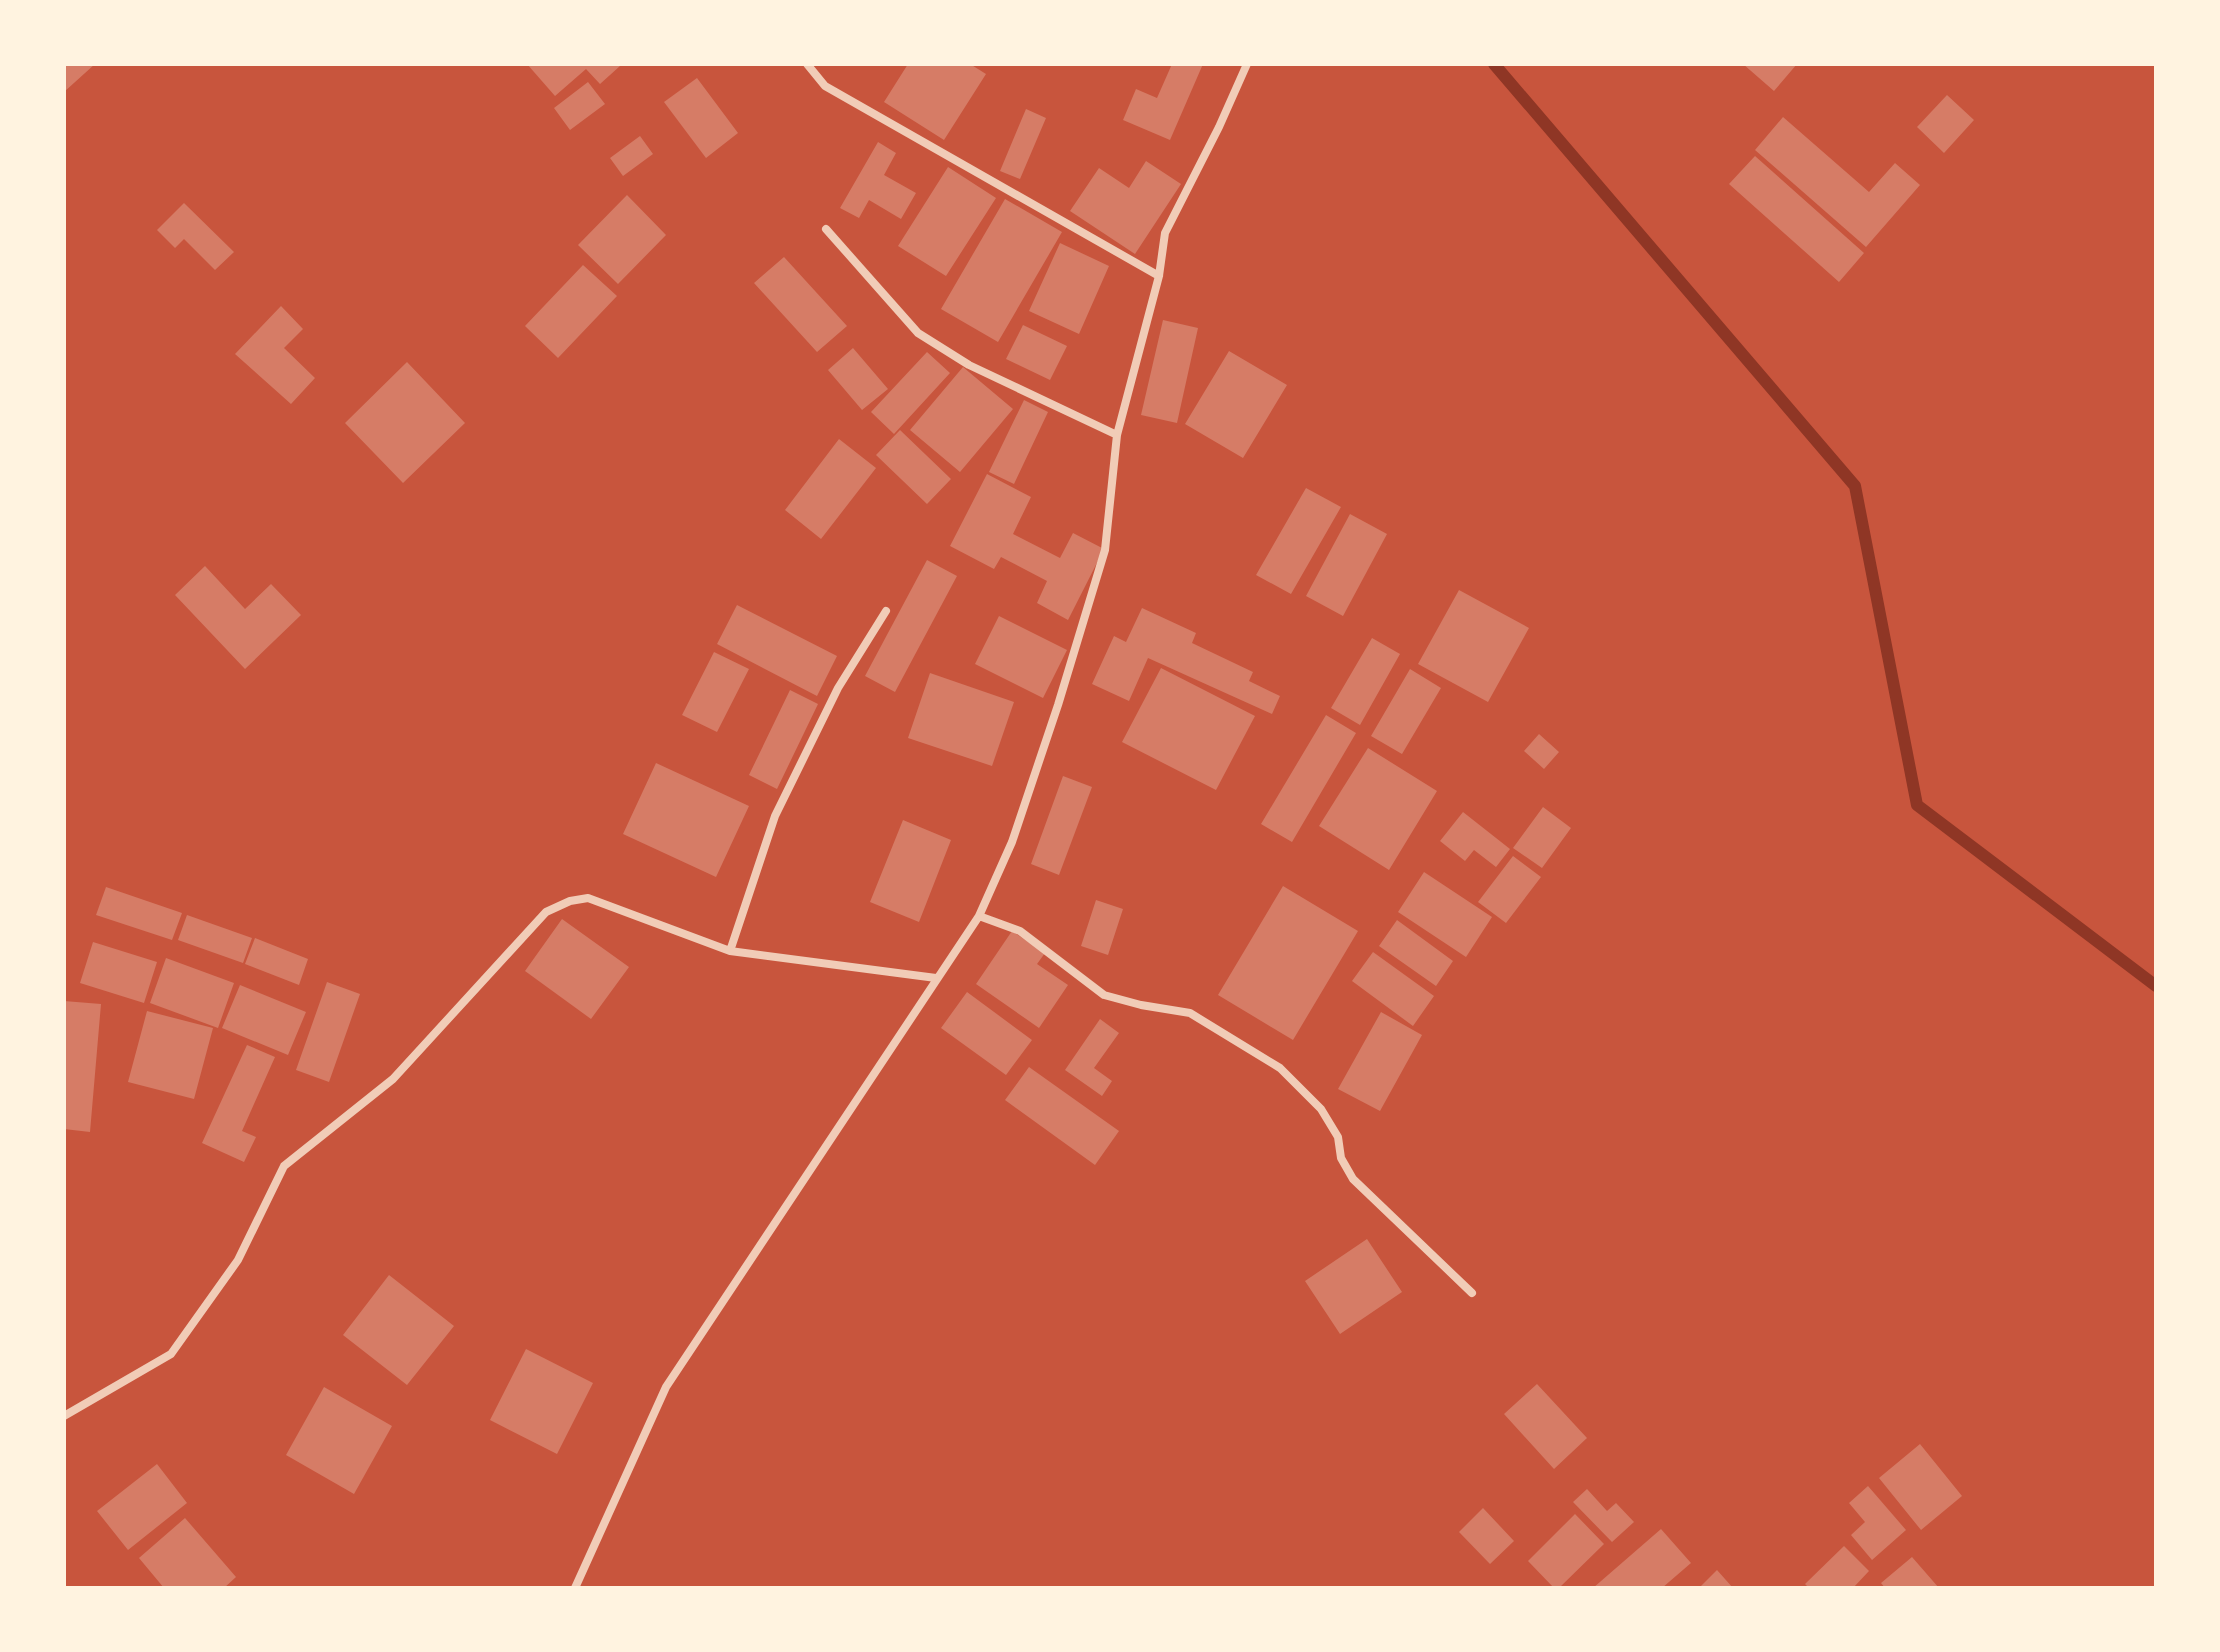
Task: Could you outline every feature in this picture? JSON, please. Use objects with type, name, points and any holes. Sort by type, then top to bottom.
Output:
[{"type":"street","points":[[807,64],[825,86],[1159,276]]},
{"type":"street","points":[[575,1588],[666,1387],[979,916],[1016,828],[1058,705],[1105,550],[1117,435],[1159,276],[1165,233],[1247,64]]},
{"type":"street","points":[[826,229],[918,333],[969,365],[1117,435]]},
{"type":"street","points":[[730,951],[775,816],[838,688],[886,611]]},
{"type":"street","points":[[64,1416],[171,1354],[238,1260],[284,1166],[393,1079],[546,912],[570,901],[588,898],[730,951],[936,978]]},
{"type":"street","points":[[979,916],[1020,931],[1104,995],[1190,1013],[1280,1068],[1321,1109],[1338,1137],[1341,1158],[1353,1179],[1472,1293]]},
{"type":"building","points":[[64,64],[95,64],[64,92]]},
{"type":"building","points":[[527,64],[620,66],[600,84],[586,69],[555,96]]},
{"type":"building","points":[[908,64],[970,64],[986,74],[944,140],[884,102]]},
{"type":"building","points":[[1172,64],[1203,64],[1170,140],[1123,120],[1136,89],[1157,98]]},
{"type":"building","points":[[1743,64],[1797,64],[1774,91]]},
{"type":"building","points":[[697,78],[738,133],[706,158],[664,102]]},
{"type":"building","points":[[588,82],[605,104],[570,130],[554,108]]},
{"type":"building","points":[[1947,95],[1974,120],[1944,153],[1917,127]]},
{"type":"building","points":[[1026,109],[1046,118],[1020,179],[1000,171]]},
{"type":"building","points":[[1783,117],[1869,192],[1895,163],[1920,185],[1866,247],[1755,150]]},
{"type":"building","points":[[640,136],[653,154],[623,176],[610,158]]},
{"type":"building","points":[[878,142],[896,153],[884,175],[916,193],[901,219],[869,200],[859,218],[840,208]]},
{"type":"building","points":[[1755,156],[1864,253],[1839,282],[1729,184]]},
{"type":"building","points":[[1146,161],[1181,184],[1135,254],[1070,211],[1099,168],[1129,188]]},
{"type":"building","points":[[948,167],[996,198],[946,276],[898,246]]},
{"type":"building","points":[[627,195],[666,235],[618,284],[578,245]]},
{"type":"building","points":[[1005,199],[1062,232],[998,342],[941,309]]},
{"type":"building","points":[[184,203],[234,252],[215,270],[184,239],[175,248],[157,230]]},
{"type":"building","points":[[1060,243],[1109,266],[1079,334],[1029,311]]},
{"type":"building","points":[[784,257],[847,326],[817,352],[754,283]]},
{"type":"building","points":[[583,265],[617,296],[558,358],[525,326]]},
{"type":"building","points":[[281,306],[303,329],[284,348],[315,378],[291,404],[235,354]]},
{"type":"building","points":[[1163,320],[1198,328],[1177,423],[1141,415]]},
{"type":"building","points":[[1023,325],[1067,346],[1050,380],[1006,359]]},
{"type":"building","points":[[853,348],[888,389],[862,410],[828,370]]},
{"type":"building","points":[[1229,351],[1287,385],[1243,458],[1185,424]]},
{"type":"building","points":[[927,352],[950,373],[894,434],[871,412]]},
{"type":"building","points":[[407,362],[465,423],[403,483],[345,423]]},
{"type":"building","points":[[963,367],[1013,409],[960,472],[910,430]]},
{"type":"building","points":[[1024,400],[1048,412],[1014,484],[989,472]]},
{"type":"building","points":[[900,430],[951,479],[927,504],[876,455]]},
{"type":"building","points":[[839,439],[876,468],[821,539],[785,510]]},
{"type":"building","points":[[987,474],[1031,497],[1013,534],[1060,558],[1073,533],[1104,549],[1068,620],[1037,603],[1047,581],[1001,557],[994,569],[950,546]]},
{"type":"building","points":[[1306,488],[1341,507],[1291,594],[1256,575]]},
{"type":"building","points":[[1350,514],[1387,534],[1343,616],[1306,596]]},
{"type":"building","points":[[927,560],[957,576],[895,692],[865,676]]},
{"type":"building","points":[[205,566],[245,609],[271,584],[301,615],[245,669],[175,595]]},
{"type":"building","points":[[1459,590],[1529,628],[1488,702],[1418,664]]},
{"type":"building","points":[[737,605],[837,656],[817,696],[717,644]]},
{"type":"building","points":[[1142,608],[1196,633],[1192,643],[1253,672],[1249,681],[1280,696],[1272,714],[1148,658],[1129,701],[1092,684],[1114,636],[1126,642]]},
{"type":"building","points":[[999,616],[1067,650],[1043,698],[975,664]]},
{"type":"building","points":[[1372,638],[1400,654],[1360,725],[1331,708]]},
{"type":"building","points":[[714,652],[749,669],[717,732],[682,715]]},
{"type":"building","points":[[1161,668],[1255,716],[1216,790],[1122,742]]},
{"type":"building","points":[[1410,669],[1441,688],[1402,754],[1371,736]]},
{"type":"building","points":[[930,673],[1014,702],[992,766],[908,738]]},
{"type":"building","points":[[790,690],[818,704],[777,789],[749,775]]},
{"type":"building","points":[[1326,715],[1356,733],[1292,842],[1261,824]]},
{"type":"building","points":[[1539,734],[1559,752],[1544,769],[1524,751]]},
{"type":"building","points":[[1368,748],[1437,791],[1389,870],[1319,826]]},
{"type":"building","points":[[656,763],[749,806],[716,877],[623,834]]},
{"type":"building","points":[[1063,776],[1092,787],[1059,875],[1031,864]]},
{"type":"building","points":[[1543,807],[1571,828],[1542,868],[1513,848]]},
{"type":"building","points":[[1463,812],[1510,849],[1496,867],[1474,850],[1465,861],[1440,841]]},
{"type":"building","points":[[903,820],[951,840],[919,922],[870,902]]},
{"type":"building","points":[[1513,856],[1541,877],[1506,923],[1478,902]]},
{"type":"building","points":[[1424,872],[1492,917],[1466,957],[1398,912]]},
{"type":"building","points":[[1283,886],[1358,931],[1293,1040],[1218,995]]},
{"type":"building","points":[[106,887],[182,913],[172,940],[96,915]]},
{"type":"building","points":[[1096,900],[1123,909],[1108,955],[1081,946]]},
{"type":"building","points":[[187,915],[252,938],[243,963],[178,940]]},
{"type":"building","points":[[562,919],[629,967],[591,1019],[525,971]]},
{"type":"building","points":[[1397,920],[1453,961],[1436,986],[1379,946]]},
{"type":"building","points":[[1012,931],[1045,953],[1037,964],[1068,985],[1039,1028],[976,984]]},
{"type":"building","points":[[255,938],[308,959],[299,985],[245,964]]},
{"type":"building","points":[[93,942],[157,962],[144,1003],[80,983]]},
{"type":"building","points":[[1373,952],[1434,996],[1413,1026],[1352,981]]},
{"type":"building","points":[[166,958],[234,983],[218,1028],[150,1003]]},
{"type":"building","points":[[327,982],[360,994],[329,1082],[296,1070]]},
{"type":"building","points":[[240,985],[306,1012],[288,1055],[222,1028]]},
{"type":"building","points":[[967,992],[1032,1040],[1006,1075],[941,1028]]},
{"type":"building","points":[[64,1001],[101,1004],[90,1132],[64,1129]]},
{"type":"building","points":[[147,1011],[213,1028],[194,1099],[128,1082]]},
{"type":"building","points":[[1381,1012],[1422,1035],[1380,1111],[1338,1089]]},
{"type":"building","points":[[1100,1019],[1119,1033],[1094,1068],[1112,1081],[1102,1096],[1065,1070]]},
{"type":"building","points":[[247,1045],[275,1057],[242,1131],[256,1137],[244,1162],[202,1143]]},
{"type":"building","points":[[1029,1067],[1119,1131],[1095,1165],[1005,1100]]},
{"type":"building","points":[[1367,1239],[1402,1292],[1340,1334],[1305,1281]]},
{"type":"building","points":[[389,1275],[454,1326],[407,1385],[343,1335]]},
{"type":"building","points":[[526,1349],[593,1383],[557,1454],[490,1420]]},
{"type":"building","points":[[1537,1384],[1587,1438],[1554,1469],[1504,1414]]},
{"type":"building","points":[[324,1387],[392,1426],[354,1494],[286,1455]]},
{"type":"building","points":[[1920,1444],[1962,1496],[1921,1530],[1879,1478]]},
{"type":"building","points":[[157,1464],[187,1503],[128,1550],[97,1511]]},
{"type":"building","points":[[1868,1486],[1906,1530],[1872,1560],[1851,1535],[1865,1522],[1849,1503]]},
{"type":"building","points":[[1587,1489],[1607,1511],[1616,1503],[1634,1522],[1612,1542],[1573,1502]]},
{"type":"building","points":[[1483,1508],[1514,1541],[1490,1564],[1459,1532]]},
{"type":"building","points":[[1575,1514],[1604,1544],[1559,1588],[1554,1588],[1528,1561]]},
{"type":"building","points":[[185,1518],[236,1577],[224,1588],[164,1588],[139,1558]]},
{"type":"building","points":[[1661,1529],[1691,1563],[1662,1588],[1593,1588]]},
{"type":"building","points":[[1844,1546],[1869,1571],[1853,1588],[1809,1588],[1805,1584]]},
{"type":"building","points":[[1912,1557],[1939,1588],[1885,1588],[1881,1583]]},
{"type":"building","points":[[1717,1570],[1733,1588],[1699,1588]]},
{"type":"waterway","points":[[1494,64],[1855,486],[1917,805],[2156,986]]}]
